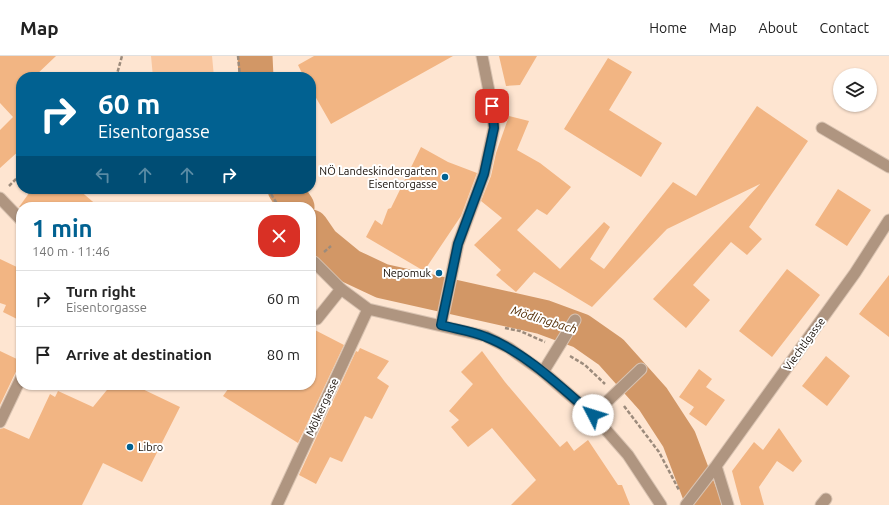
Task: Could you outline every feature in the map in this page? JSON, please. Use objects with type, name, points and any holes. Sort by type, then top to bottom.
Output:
[{"type":"street","points":[[441,325],[458,244],[484,174],[494,128],[492,106],[482,56]]},
{"type":"street","points":[[822,128],[889,167]]},
{"type":"street","points":[[3,194],[16,213]]},
{"type":"street","name":"Viechtlgasse","points":[[687,503],[716,466],[855,273],[889,220]]},
{"type":"street","points":[[316,266],[341,290],[368,309],[485,336],[509,348],[543,372],[593,415],[628,455],[661,505]]},
{"type":"street","points":[[317,319],[341,290]]},
{"type":"street","name":"Mölkergasse","points":[[277,505],[368,309]]},
{"type":"street","points":[[543,372],[576,320]]},
{"type":"street","points":[[593,415],[641,369]]},
{"type":"street","points":[[0,422],[16,388]]},
{"type":"street","points":[[716,466],[728,505]]},
{"type":"path","points":[[118,72],[122,56]]},
{"type":"path","points":[[238,56],[240,72]]},
{"type":"path","points":[[3,194],[16,180]]},
{"type":"shaded area","points":[[151,56],[212,56],[214,72],[153,72]]},
{"type":"building","points":[[0,56],[56,56],[39,72],[16,72],[16,154],[0,168],[0,130],[13,117],[0,103]]},
{"type":"building","points":[[314,56],[453,56],[331,124],[316,98],[316,72],[302,72],[298,65]]},
{"type":"building","points":[[499,56],[537,56],[520,85],[506,86]]},
{"type":"building","points":[[608,58],[632,72],[609,110],[662,143],[641,177],[564,129]]},
{"type":"building","points":[[757,106],[808,141],[749,227],[762,239],[747,255],[731,242],[693,285],[710,300],[686,328],[653,299],[760,184],[667,229],[592,307],[534,272],[516,292],[496,275],[501,270],[474,245],[502,218],[481,201],[491,176],[496,153],[509,116],[529,121],[517,150],[540,163],[571,187],[547,215],[537,209],[517,230],[560,269],[604,222],[610,227],[590,259],[604,269],[673,182],[696,196]]},
{"type":"building","name":"NÖ Landeskindergarten Eisentorgasse","points":[[421,147],[448,162],[477,173],[461,216],[424,271],[366,237],[375,220],[382,225],[388,209],[391,208]]},
{"type":"building","points":[[838,189],[871,210],[847,246],[815,225]]},
{"type":"building","points":[[28,194],[84,194],[93,202],[23,202]]},
{"type":"building","points":[[0,259],[16,267],[16,318],[3,312],[6,305],[0,303]]},
{"type":"building","points":[[787,269],[820,295],[772,357],[739,331]]},
{"type":"building","points":[[889,275],[889,337],[859,314]]},
{"type":"building","points":[[316,331],[344,345],[298,443],[223,396],[227,390],[316,390]]},
{"type":"building","points":[[360,348],[389,361],[377,378],[389,386],[372,419],[365,416],[342,462],[330,457],[316,484],[299,475],[356,351],[358,352]]},
{"type":"building","points":[[0,351],[16,359],[16,371],[0,405]]},
{"type":"building","points":[[482,351],[505,382],[560,447],[567,441],[574,451],[588,440],[618,485],[622,485],[630,505],[511,505],[536,480],[492,428],[468,447],[451,427],[459,420],[449,411],[473,384],[461,372]]},
{"type":"building","points":[[826,356],[850,376],[827,406],[802,386]]},
{"type":"building","points":[[699,369],[712,379],[706,387],[725,400],[706,426],[689,414],[694,407],[679,397]]},
{"type":"building","points":[[107,390],[144,390],[180,407],[142,482],[103,463],[82,505],[0,505],[0,429],[4,428],[29,439],[50,394],[55,397],[58,391],[93,407]]},
{"type":"building","points":[[779,428],[802,461],[793,472],[777,461],[759,487],[764,505],[741,505],[732,471],[754,442],[763,450]]},
{"type":"waterway","name":"Mödlingbach","points":[[255,56],[256,72]]},
{"type":"waterway","name":"Mödlingbach","points":[[288,194],[294,202]]},
{"type":"waterway","name":"Mödlingbach","points":[[316,234],[322,243],[350,266],[382,281],[543,317],[581,331],[611,352],[653,399],[679,439],[704,505]]},
{"type":"place","name":"NÖ Landeskindergarten Eisentorgasse","points":[[445,177]]},
{"type":"place","name":"Nepomuk","points":[[439,273]]},
{"type":"place","name":"Libro","points":[[130,447]]},
{"type":"route","points":[[492,106],[494,128],[484,174],[458,244],[441,325],[485,336],[509,348],[543,372],[593,415]]}]
